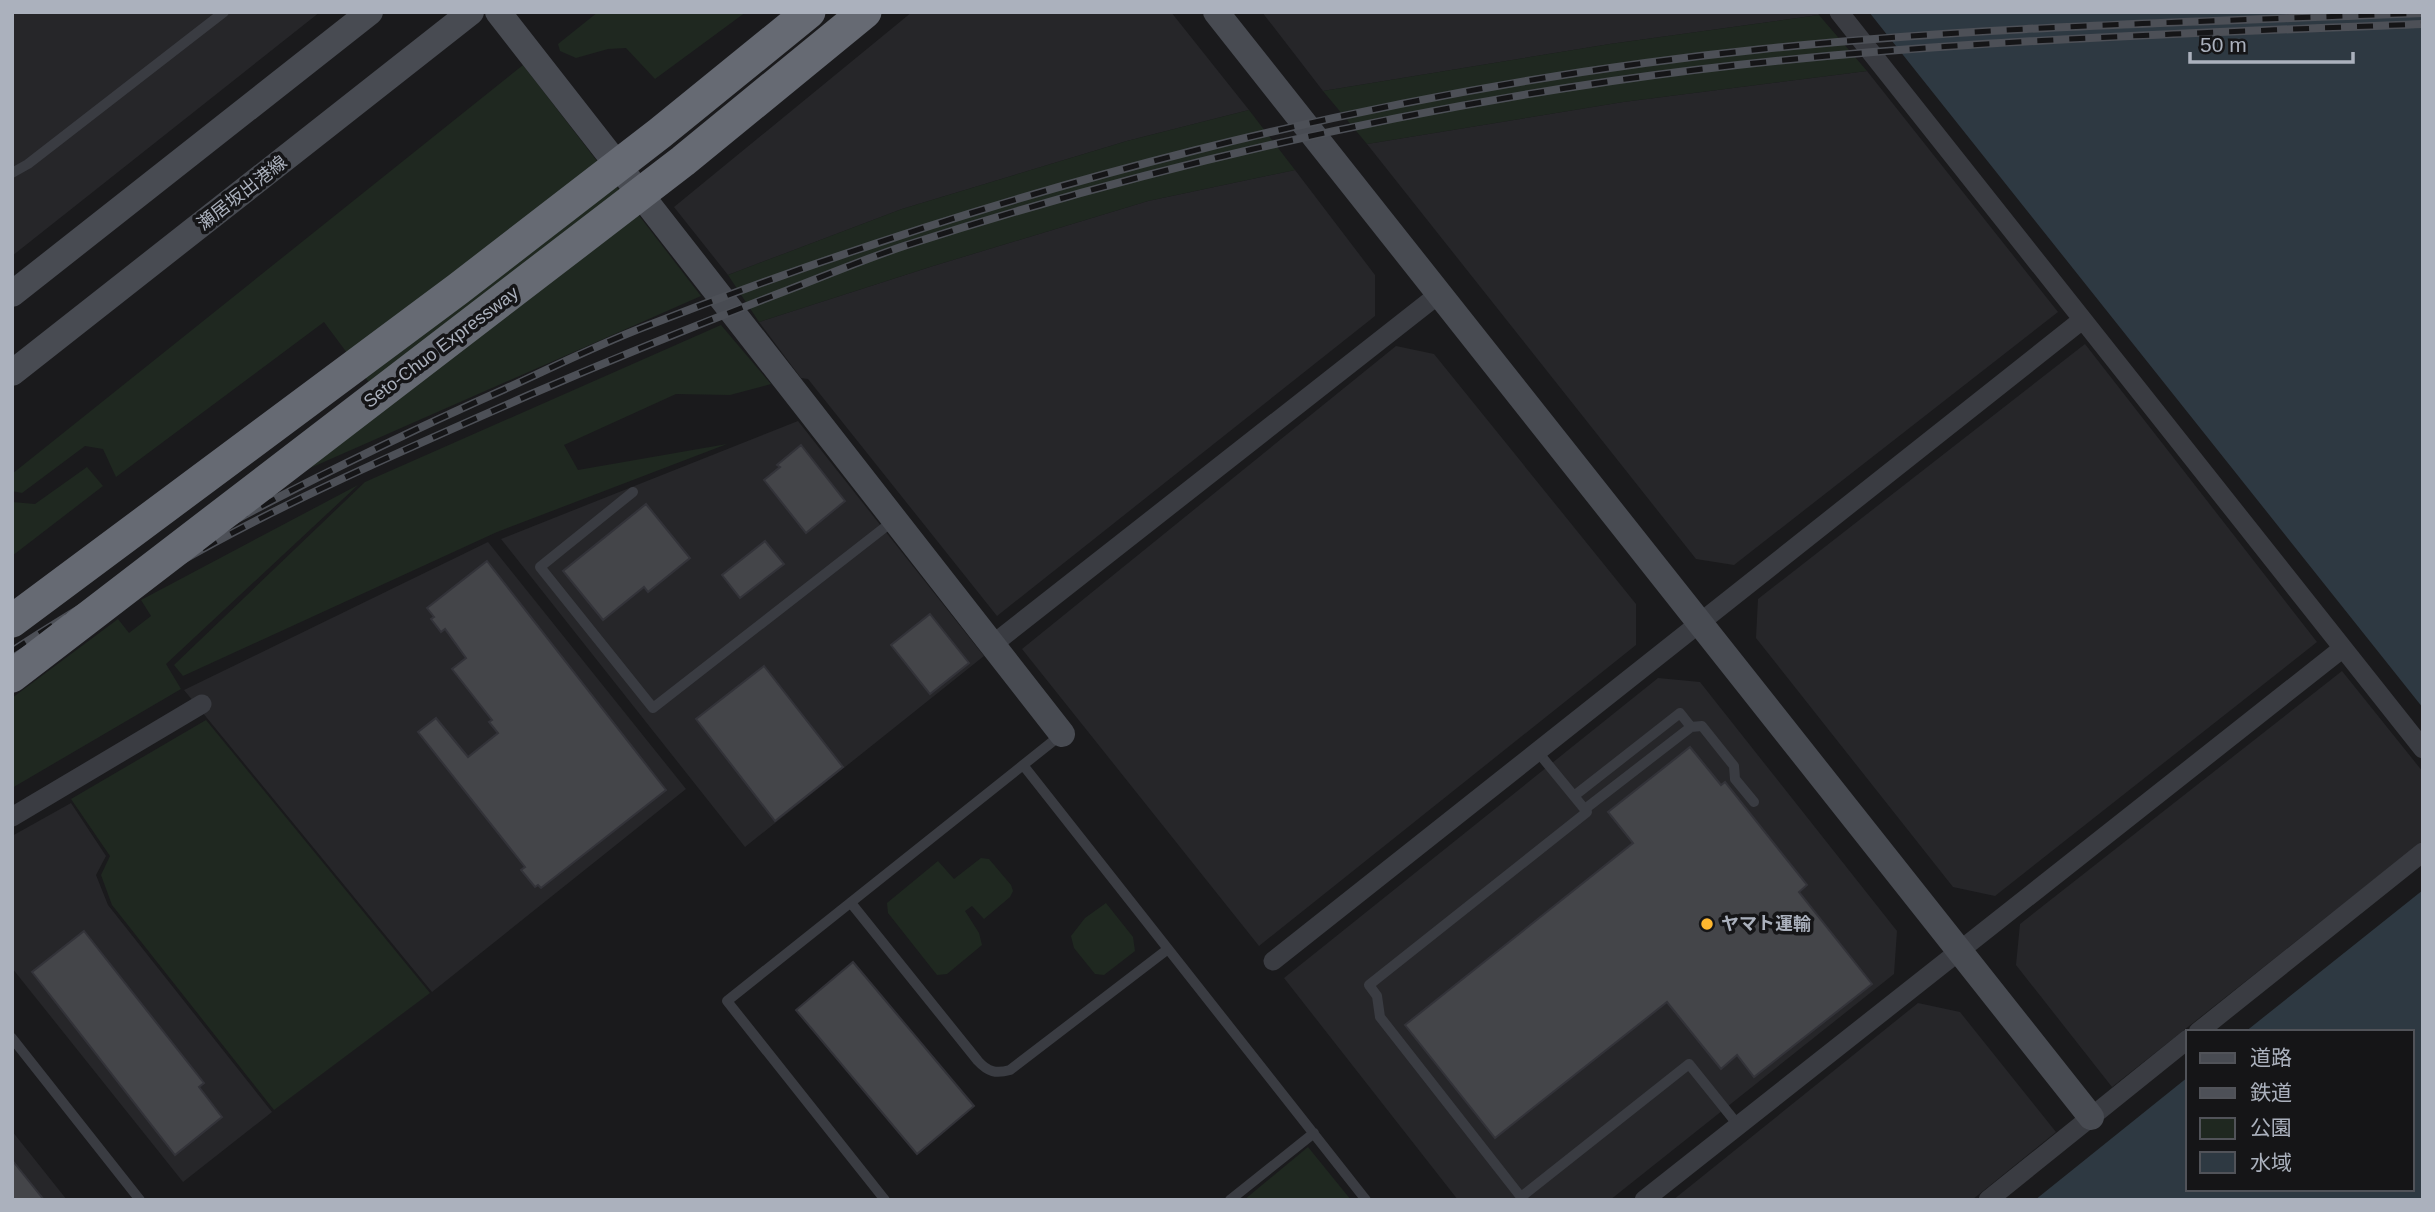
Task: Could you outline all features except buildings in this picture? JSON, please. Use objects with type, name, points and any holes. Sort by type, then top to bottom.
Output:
[{"type":"highway","name":"Seto-Chuo Expressway","points":[[12,621],[468,281],[660,133],[808,12]]},
{"type":"highway","name":"Seto-Chuo Expressway","points":[[12,676],[683,161],[865,12]]},
{"type":"street","points":[[12,295],[370,12]]},
{"type":"street","name":"瀬居坂出港線","points":[[12,373],[471,12]]},
{"type":"street","points":[[498,12],[1062,734]]},
{"type":"street","points":[[1216,12],[2091,1117]]},
{"type":"street","points":[[1839,12],[2423,749]]},
{"type":"street","points":[[992,645],[1439,294]]},
{"type":"street","points":[[1273,961],[2082,320]]},
{"type":"street","points":[[1644,1200],[2343,648]]},
{"type":"street","points":[[12,817],[202,704]]},
{"type":"street","points":[[2200,1030],[2423,852]]},
{"type":"street","points":[[1988,1200],[2186,1041]]},
{"type":"lane","points":[[12,173],[28,164],[224,12]]},
{"type":"lane","points":[[632,492],[540,567],[653,708],[895,520]]},
{"type":"lane","points":[[1574,796],[1680,713],[1691,727]]},
{"type":"lane","points":[[1585,809],[1691,727],[1702,726],[1734,766],[1735,779],[1754,802]]},
{"type":"lane","points":[[885,1200],[727,1001],[1062,734]]},
{"type":"lane","points":[[1537,751],[1587,812],[1369,985],[1377,996],[1380,1017],[1521,1197],[1689,1064],[1738,1125]]},
{"type":"lane","points":[[1023,765],[1366,1200]]},
{"type":"lane","points":[[851,903],[978,1061],[987,1070],[999,1073],[1010,1070],[1168,949]]},
{"type":"lane","points":[[12,1038],[140,1200]]},
{"type":"lane","points":[[1230,1200],[1314,1133]]},
{"type":"shaded area","points":[[12,12],[320,12],[12,256]]},
{"type":"shaded area","points":[[912,12],[1171,12],[1249,110],[1127,141],[902,209],[728,275],[674,207]]},
{"type":"shaded area","points":[[1262,12],[1817,12],[1819,15],[1610,44],[1323,91]]},
{"type":"shaded area","points":[[1867,71],[2058,312],[1734,565],[1696,559],[1367,144],[1623,102]]},
{"type":"shaded area","points":[[1295,170],[1375,275],[1375,316],[997,616],[808,379],[801,378],[759,322],[1148,201]]},
{"type":"shaded area","points":[[2085,344],[2317,642],[1995,896],[1953,887],[1756,638],[1758,599]]},
{"type":"shaded area","points":[[1396,346],[1434,354],[1636,604],[1636,645],[1259,946],[1022,649]]},
{"type":"shaded area","points":[[798,421],[984,656],[745,847],[501,539]]},
{"type":"shaded area","points":[[488,542],[686,789],[432,992],[184,690]]},
{"type":"shaded area","points":[[2342,671],[2423,772],[2423,841],[2112,1087],[2016,965],[2020,924]]},
{"type":"shaded area","points":[[1658,678],[1700,682],[1897,931],[1894,974],[1610,1200],[1458,1200],[1284,978]]},
{"type":"shaded area","points":[[71,803],[106,856],[96,875],[108,905],[272,1112],[183,1182],[12,968],[12,836]]},
{"type":"shaded area","points":[[1918,1003],[1960,1012],[2056,1132],[1972,1200],[1673,1200]]},
{"type":"shaded area","points":[[12,1131],[67,1200],[12,1200]]},
{"type":"green space","points":[[598,12],[746,12],[655,79],[626,48],[608,49],[576,58],[560,51],[558,44]]},
{"type":"green space","points":[[1819,15],[1867,71],[1623,102],[1367,144],[1323,91],[1610,44]]},
{"type":"green space","points":[[523,65],[701,296],[283,480],[385,404],[324,322],[116,477],[103,449],[85,446],[22,493],[12,491],[12,474]]},
{"type":"green space","points":[[1249,110],[1295,170],[1148,201],[759,322],[728,275],[902,209],[1127,141]]},
{"type":"green space","points":[[721,325],[771,384],[730,395],[676,394],[564,445],[578,470],[727,444],[497,532],[183,676],[174,665],[365,482]]},
{"type":"green space","points":[[87,467],[103,486],[12,556],[12,502],[35,504]]},
{"type":"green space","points":[[358,485],[166,664],[181,689],[12,788],[12,698],[118,619],[129,633],[151,616],[141,600]]},
{"type":"green space","points":[[206,720],[430,993],[274,1110],[112,905],[101,875],[110,856],[71,799]]},
{"type":"green space","points":[[981,858],[989,859],[1013,891],[1010,897],[984,919],[972,906],[965,911],[979,933],[982,945],[947,974],[937,975],[888,913],[887,903],[938,861],[954,879]]},
{"type":"green space","points":[[1106,903],[1133,937],[1135,951],[1104,975],[1095,974],[1074,948],[1071,936],[1085,918]]},
{"type":"green space","points":[[1308,1147],[1351,1200],[1244,1200]]},
{"type":"water","points":[[1869,12],[2423,12],[2423,708],[1915,70]]},
{"type":"water","points":[[2423,890],[2423,1200],[2035,1200],[2186,1079],[2186,1191],[2414,1191],[2414,1030],[2248,1030]]},
{"type":"railway","points":[[12,651],[131,578],[253,510],[441,418],[609,341],[779,277],[916,230],[1054,188],[1194,150],[1336,117],[1478,89],[1620,66],[1763,49],[2010,30],[2423,13]]},
{"type":"railway","points":[[12,667],[174,565],[260,518],[529,395],[862,261],[1081,193],[1256,148],[1433,111],[1612,81],[1713,68],[1814,57],[2017,42],[2423,24]]},
{"type":"place","name":"ヤマト運輸","points":[[1707,924]]}]
